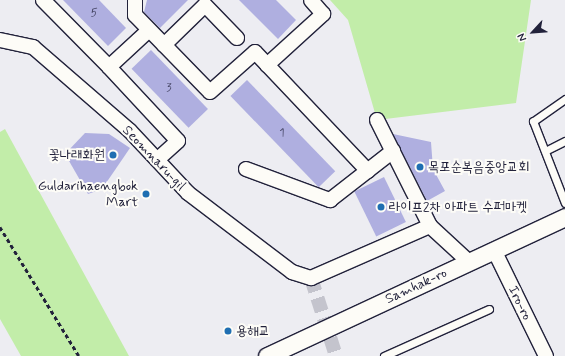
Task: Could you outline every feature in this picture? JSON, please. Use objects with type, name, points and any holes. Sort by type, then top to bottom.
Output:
[{"type":"street","points":[[44,0],[178,140],[157,160]]},
{"type":"street","points":[[135,0],[135,15],[210,92],[255,52],[368,170]]},
{"type":"street","points":[[267,65],[323,14],[311,0]]},
{"type":"street","points":[[164,45],[205,5],[237,38]]},
{"type":"street","points":[[109,67],[149,30]]},
{"type":"street","name":"Seomnaru-gil","points":[[0,40],[33,46],[130,131],[188,193],[292,272],[311,278],[430,226]]},
{"type":"street","points":[[377,120],[430,226],[469,262]]},
{"type":"street","points":[[246,169],[330,200],[393,151]]},
{"type":"street","name":"Samhak-ro","points":[[267,356],[565,217]]},
{"type":"street","name":"Iro-ro","points":[[494,250],[546,356]]},
{"type":"lane","points":[[565,99],[533,121],[565,203]]},
{"type":"lane","points":[[545,151],[565,141]]},
{"type":"lane","points":[[384,356],[489,309]]},
{"type":"path","points":[[0,227],[79,356]]},
{"type":"green space","points":[[330,0],[531,0],[516,103],[377,120],[348,20]]},
{"type":"green space","points":[[5,129],[129,356],[21,356],[0,319],[0,132]]},
{"type":"building","points":[[63,0],[99,0],[126,28],[108,46]]},
{"type":"building","points":[[147,0],[188,0],[160,28],[144,12]]},
{"type":"building","points":[[239,0],[276,0],[296,20],[278,39]]},
{"type":"building","points":[[151,50],[208,109],[189,128],[132,69]]},
{"type":"building","points":[[247,80],[335,171],[319,187],[230,96]]},
{"type":"building","points":[[85,133],[109,134],[130,148],[102,189],[88,194],[65,154]]},
{"type":"building","name":"목포순복음중앙교회","points":[[393,134],[431,142],[433,169],[445,191],[427,201]]},
{"type":"building","name":"라이프2차 아파트 수퍼마켓","points":[[384,177],[406,222],[376,236],[354,191]]},
{"type":"tunnel","points":[[311,278],[336,356]]},
{"type":"place","name":"꽃나래화원","points":[[113,155]]},
{"type":"place","name":"목포순복음중앙교회","points":[[420,167]]},
{"type":"place","name":"Guldarihaengbok Mart","points":[[146,194]]},
{"type":"place","name":"라이프2차 아파트 수퍼마켓","points":[[381,207]]},
{"type":"place","name":"용해교","points":[[228,331]]}]
